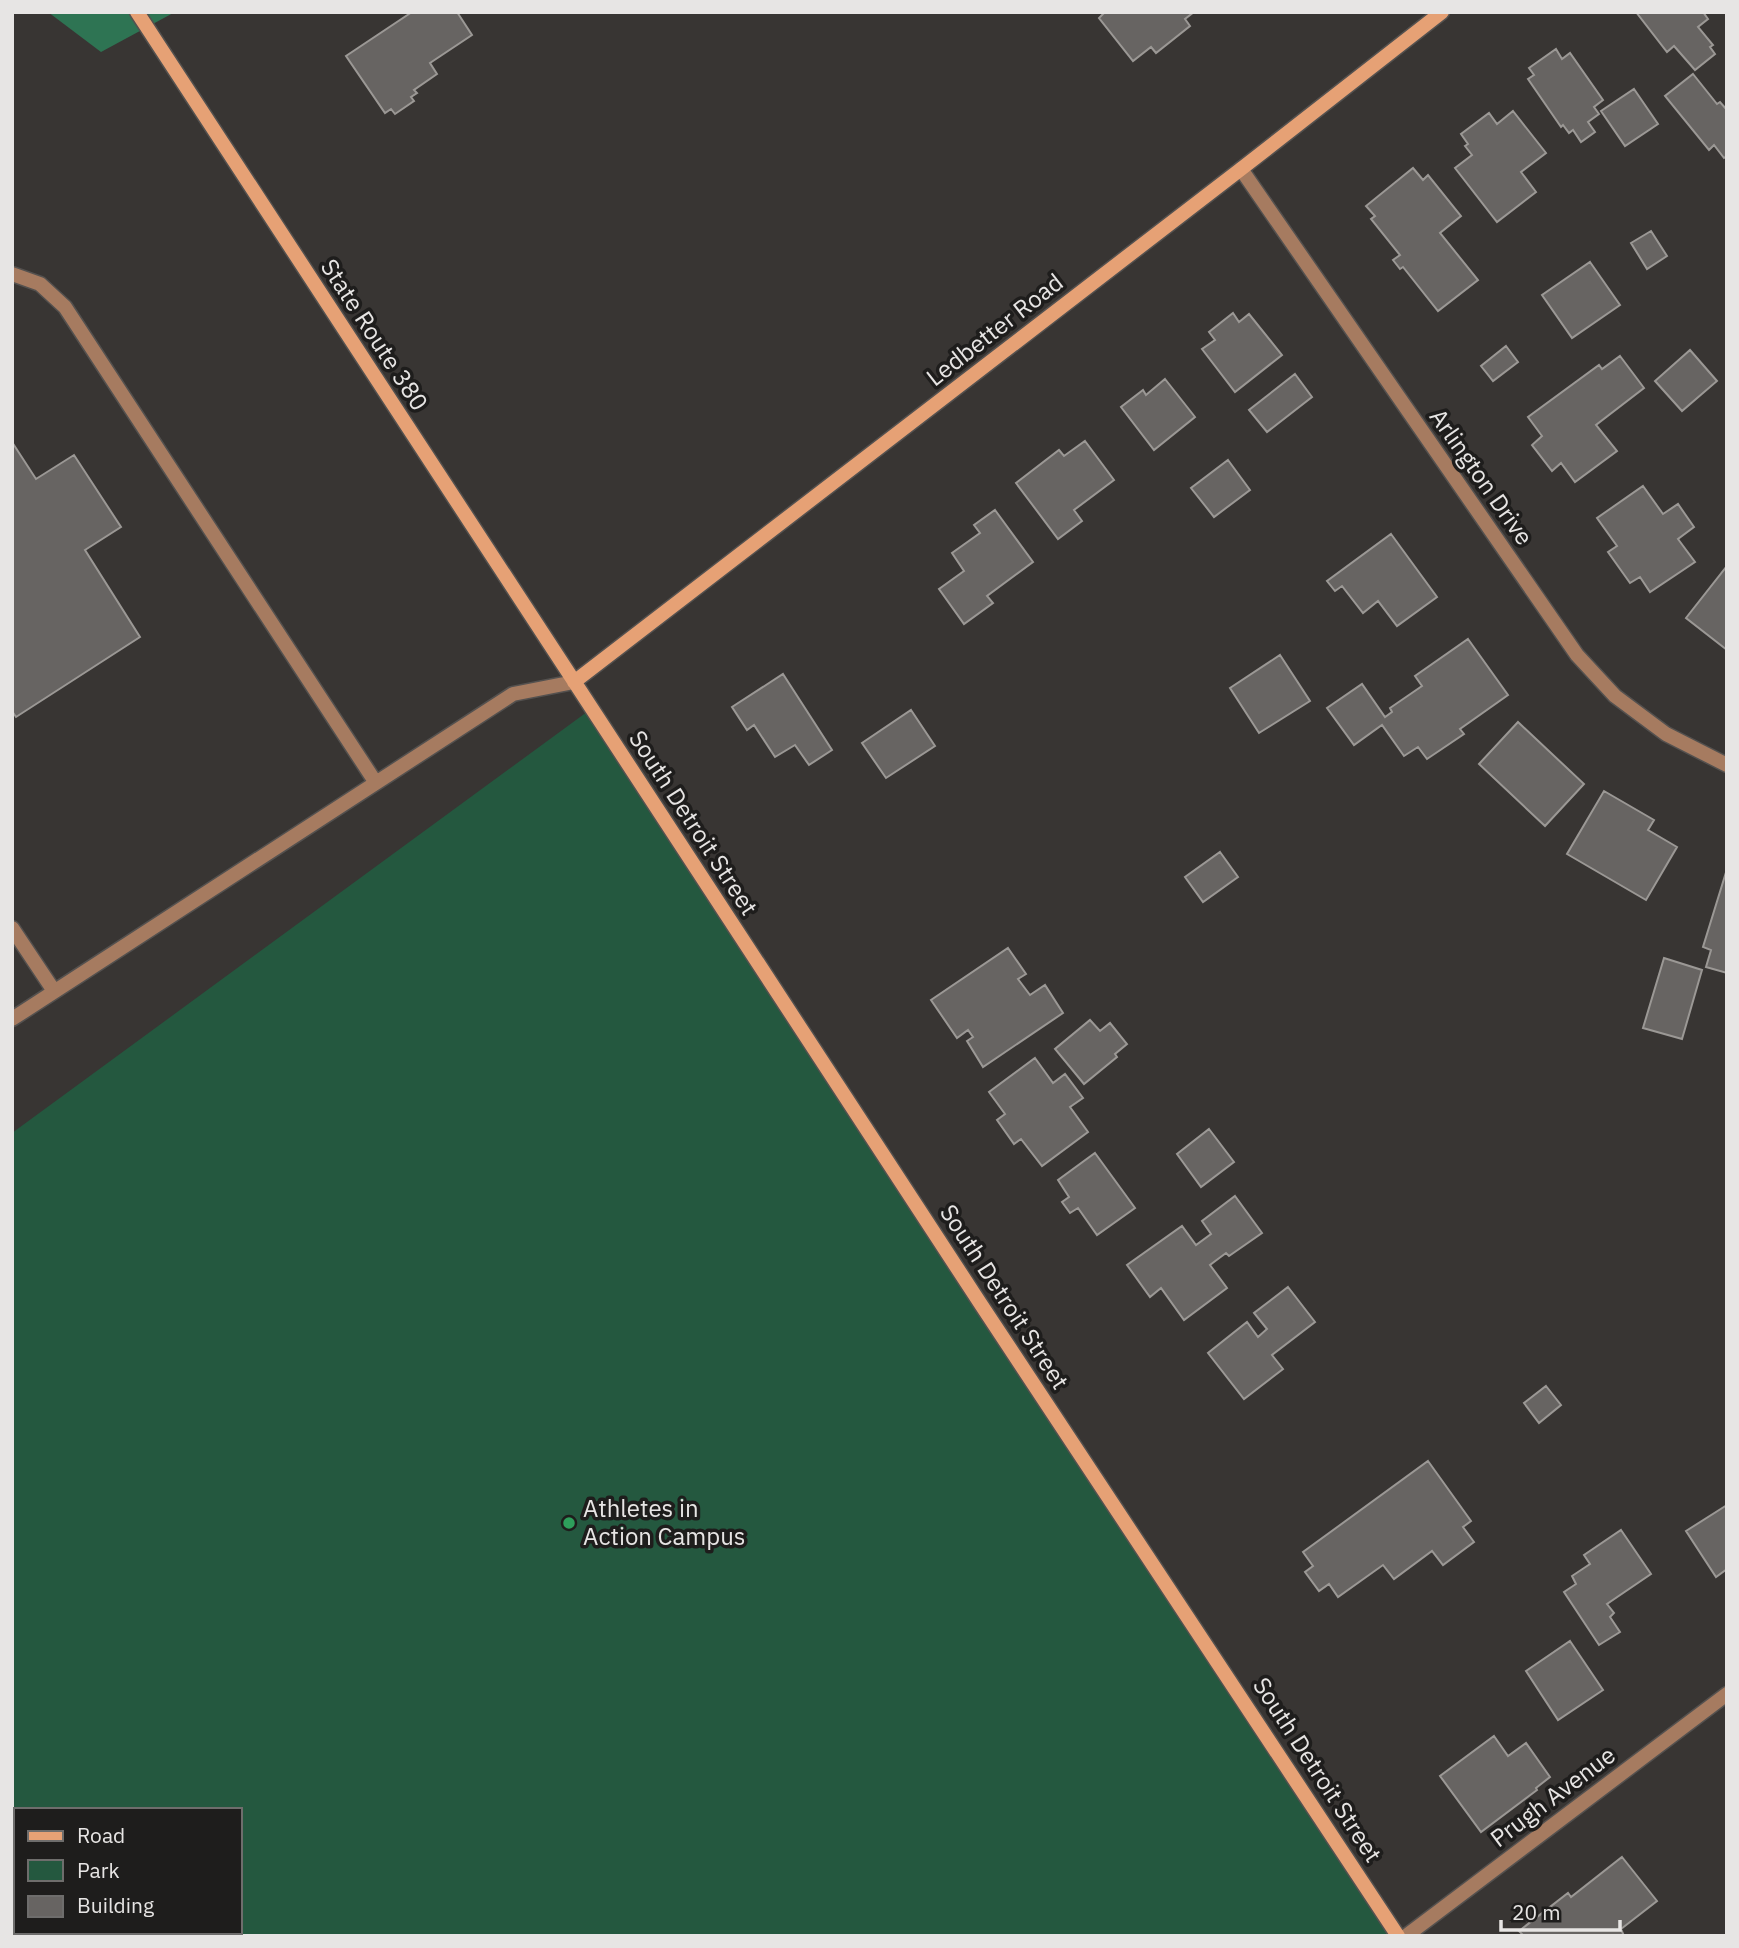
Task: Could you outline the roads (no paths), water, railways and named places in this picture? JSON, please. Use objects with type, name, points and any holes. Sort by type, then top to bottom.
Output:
[{"type":"main road","name":"State Route 380","points":[[137,12],[574,682]]},
{"type":"main road","name":"Ledbetter Road","points":[[574,682],[1442,12]]},
{"type":"main road","name":"South Detroit Street","points":[[574,682],[1398,1936]]},
{"type":"street","name":"Arlington Drive","points":[[1241,169],[1577,655],[1615,696],[1666,734],[1727,765]]},
{"type":"street","points":[[12,274],[40,284],[65,307],[376,783]]},
{"type":"street","points":[[12,1019],[513,694],[574,682]]},
{"type":"street","points":[[12,928],[54,991]]},
{"type":"street","name":"Prugh Avenue","points":[[1406,1936],[1727,1694]]},
{"type":"place","name":"Athletes in Action Campus","points":[[569,1523]]}]
